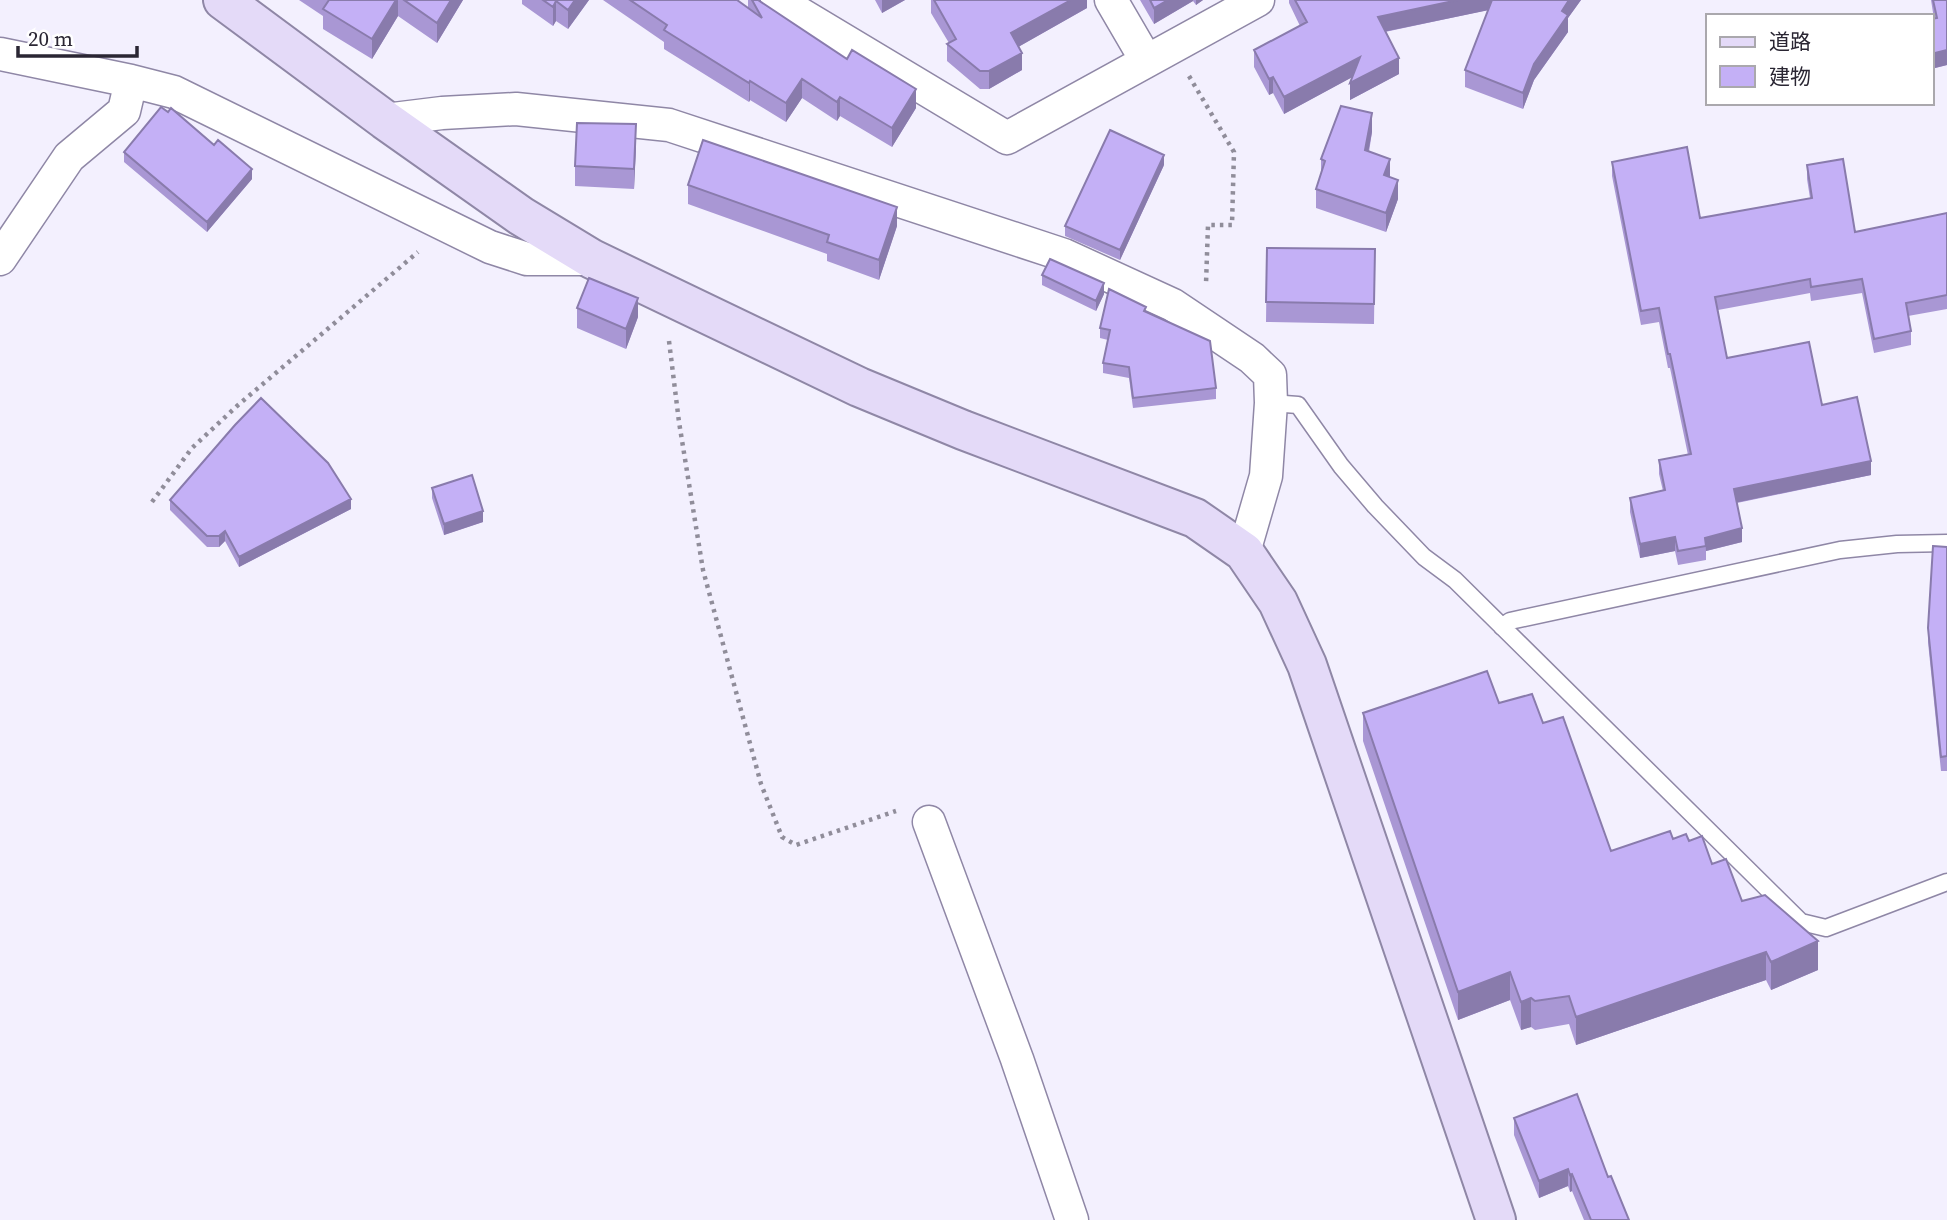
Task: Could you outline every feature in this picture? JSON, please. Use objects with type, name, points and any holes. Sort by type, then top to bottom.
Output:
[{"type":"street","points":[[223,0],[521,216],[592,259],[859,387],[1195,519],[1244,552],[1278,602],[1307,666],[1496,1220]]},
{"type":"street","points":[[777,0],[1007,138],[1258,0]]},
{"type":"street","points":[[1111,0],[1146,60]]},
{"type":"street","points":[[0,54],[174,92],[490,247],[527,259],[592,259]]},
{"type":"street","points":[[0,259],[69,157],[124,111],[131,81]]},
{"type":"street","points":[[385,120],[516,108],[669,124],[1064,255],[1173,305],[1252,358],[1270,375],[1271,403],[1266,476],[1244,552]]},
{"type":"street","points":[[929,821],[1017,1059],[1072,1220]]},
{"type":"lane","points":[[1271,403],[1298,405],[1341,466],[1375,506],[1424,556],[1455,580],[1801,922],[1826,928],[1947,882]]},
{"type":"lane","points":[[1502,627],[1510,621],[1840,550],[1897,544],[1947,543]]},
{"type":"path","points":[[1206,283],[1208,225],[1232,225],[1234,191],[1234,152],[1208,110]]},
{"type":"path","points":[[152,502],[192,448],[237,406],[448,226]]},
{"type":"path","points":[[667,295],[679,422],[703,570],[761,784],[782,838],[796,845],[898,811],[917,811],[929,821]]},
{"type":"building","points":[[329,0],[396,0],[372,39],[323,9]]},
{"type":"building","points":[[404,0],[451,0],[437,23]]},
{"type":"building","points":[[543,0],[575,0],[568,10],[556,1],[553,7]]},
{"type":"building","points":[[630,0],[737,0],[762,18],[752,0],[758,0],[847,59],[852,50],[916,89],[892,128],[840,97],[837,102],[802,79],[786,103],[664,30],[667,25]]},
{"type":"building","points":[[934,0],[1071,0],[1011,33],[1022,53],[989,71],[980,71],[947,44],[956,39]]},
{"type":"building","points":[[1150,0],[1168,0],[1154,8]]},
{"type":"building","points":[[1295,0],[1458,0],[1378,17],[1399,58],[1350,83],[1360,57],[1284,97],[1273,77],[1269,79],[1254,50],[1307,22]]},
{"type":"building","points":[[1492,0],[1569,0],[1562,11],[1568,15],[1534,64],[1523,93],[1465,70]]},
{"type":"building","points":[[1933,0],[1947,0],[1947,50],[1933,54],[1933,19],[1937,18]]},
{"type":"building","points":[[1341,106],[1372,113],[1365,150],[1390,159],[1384,175],[1398,180],[1386,213],[1316,189],[1325,161],[1321,159]]},
{"type":"building","points":[[161,107],[168,112],[171,108],[214,145],[218,140],[252,169],[207,222],[124,152]]},
{"type":"building","points":[[577,123],[636,124],[634,169],[575,166]]},
{"type":"building","points":[[1110,130],[1164,155],[1120,250],[1065,226]]},
{"type":"building","points":[[703,140],[897,207],[879,260],[827,242],[829,235],[688,185]]},
{"type":"building","points":[[1687,147],[1700,218],[1812,198],[1807,165],[1843,159],[1855,232],[1947,213],[1947,295],[1906,303],[1911,331],[1874,339],[1862,279],[1811,287],[1810,279],[1715,297],[1727,358],[1809,342],[1822,405],[1857,397],[1871,461],[1734,489],[1742,528],[1705,538],[1706,546],[1678,551],[1675,537],[1640,544],[1630,498],[1665,490],[1659,460],[1691,454],[1659,308],[1641,311],[1612,162]]},
{"type":"building","points":[[1267,248],[1375,249],[1374,304],[1266,302]]},
{"type":"building","points":[[1050,259],[1104,283],[1096,301],[1042,275]]},
{"type":"building","points":[[589,278],[638,298],[626,329],[577,308]]},
{"type":"building","points":[[1109,289],[1146,307],[1144,311],[1210,341],[1216,388],[1133,398],[1129,367],[1103,363],[1110,330],[1100,328]]},
{"type":"building","points":[[261,398],[328,463],[351,499],[239,557],[225,531],[219,536],[207,536],[170,500]]},
{"type":"building","points":[[472,475],[483,511],[444,524],[432,488]]},
{"type":"building","points":[[1933,546],[1947,547],[1947,756],[1941,757],[1928,628]]},
{"type":"building","points":[[1487,671],[1499,703],[1532,694],[1543,723],[1563,717],[1611,851],[1670,831],[1673,839],[1686,834],[1689,841],[1702,836],[1712,864],[1726,859],[1742,901],[1765,895],[1818,941],[1771,962],[1766,952],[1576,1017],[1569,996],[1535,1001],[1531,998],[1521,1002],[1510,972],[1458,992],[1363,713]]},
{"type":"building","points":[[1577,1094],[1608,1177],[1611,1176],[1629,1220],[1591,1220],[1568,1169],[1539,1181],[1514,1118]]}]
